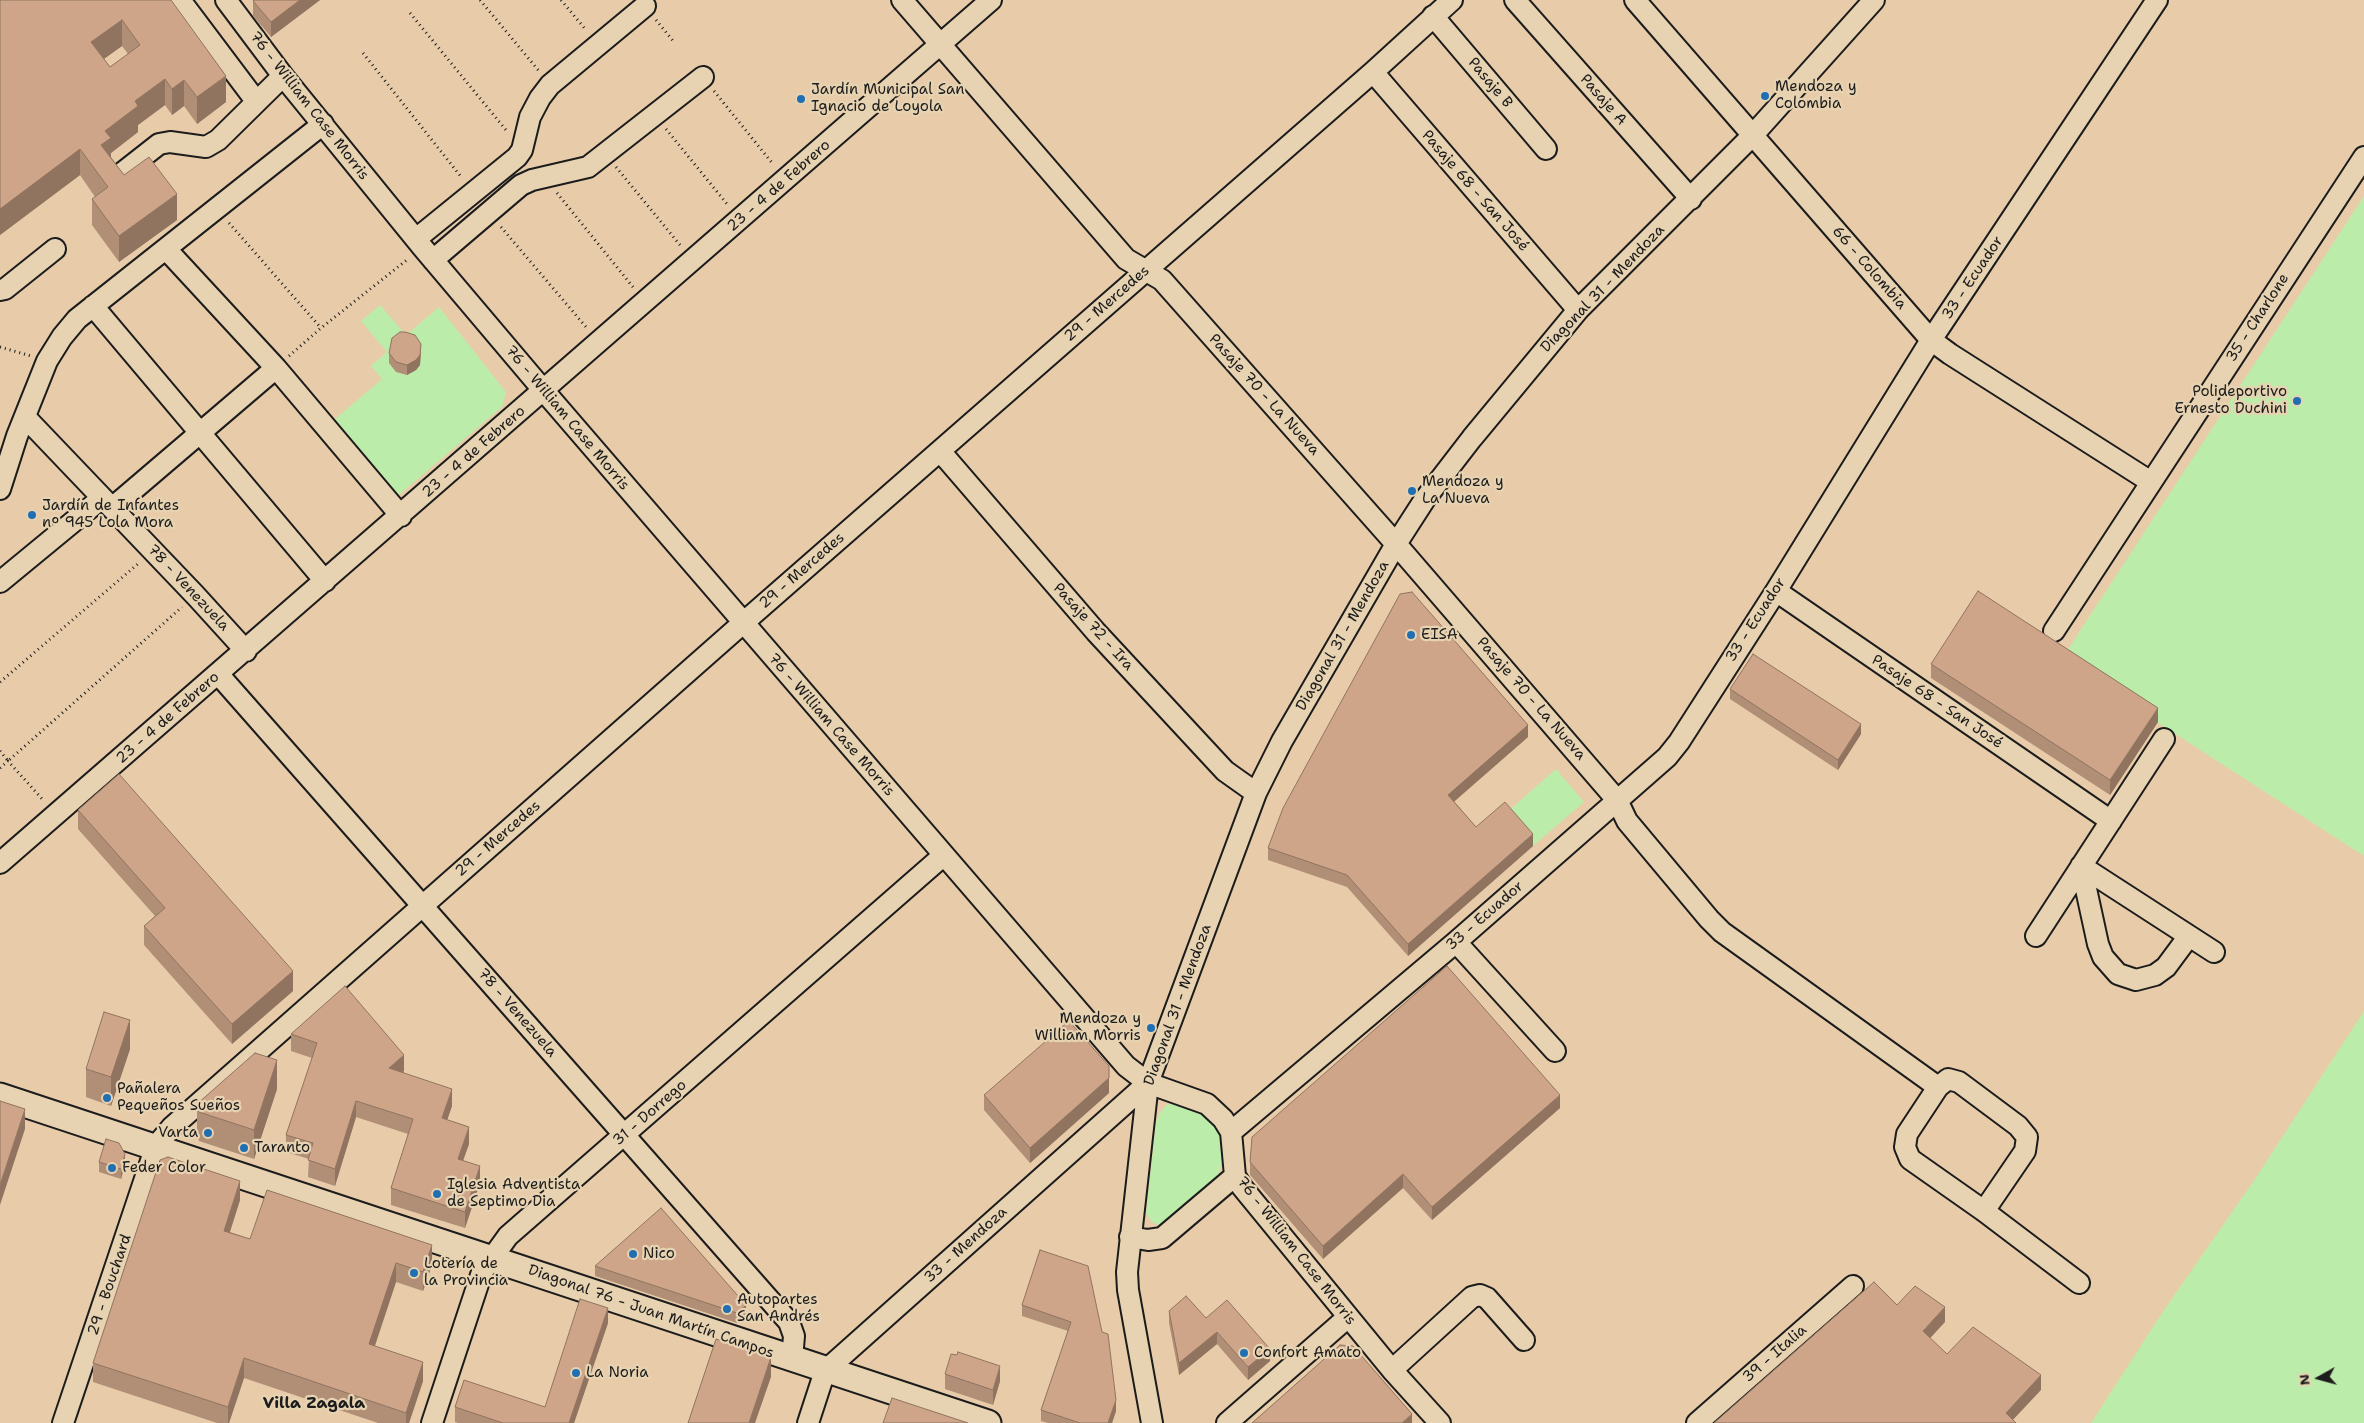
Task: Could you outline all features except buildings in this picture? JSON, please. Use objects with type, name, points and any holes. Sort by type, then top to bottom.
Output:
[{"type":"main road","name":"Diagonal 76 - Juan Martín Campos","points":[[0,1096],[156,1146],[825,1371],[988,1423]]},
{"type":"street","points":[[180,0],[256,101]]},
{"type":"street","name":"76 - William Case Morris","points":[[226,0],[283,76],[424,249],[743,623],[1126,1066],[1148,1082],[1207,1104],[1223,1119],[1231,1132],[1235,1176],[1348,1318],[1440,1423]]},
{"type":"street","name":"Pasaje 70 - La Nueva","points":[[902,0],[1126,259],[1162,280],[1396,544],[1617,800],[1627,821],[1722,932],[1938,1087]]},
{"type":"street","name":"23 - 4 de Febrero","points":[[0,863],[219,675],[991,0]]},
{"type":"street","name":"29 - Mercedes","points":[[156,1146],[172,1127],[422,905],[1373,72],[1452,0]]},
{"type":"street","name":"Pasaje A","points":[[1515,0],[1691,200]]},
{"type":"street","name":"66 - Colombia","points":[[1635,0],[1931,340],[2151,482]]},
{"type":"street","name":"Diagonal 31 - Mendoza","points":[[1152,1423],[1128,1290],[1127,1272],[1148,1082],[1256,793],[1282,741],[1396,544],[1425,498],[1472,438],[1578,310],[1691,200],[1752,136],[1874,0]]},
{"type":"street","name":"33 - Ecuador","points":[[1231,1132],[1456,942],[1667,756],[1679,742],[1776,591],[1931,340],[2157,0]]},
{"type":"street","points":[[424,249],[473,193],[517,158],[522,150],[530,117],[540,98],[550,85],[645,6]]},
{"type":"street","name":"Pasaje B","points":[[1433,16],[1546,149]]},
{"type":"street","name":"Pasaje 68 - San José","points":[[1373,72],[1578,310]]},
{"type":"street","points":[[122,173],[159,144],[170,142],[206,147],[218,140],[238,124],[256,101],[283,76]]},
{"type":"street","points":[[424,249],[489,213],[521,185],[544,177],[588,167],[702,77]]},
{"type":"street","points":[[0,489],[8,434],[26,418],[47,361],[62,336],[93,306],[323,124]]},
{"type":"street","name":"35 - Charlone","points":[[2054,630],[2364,157]]},
{"type":"street","points":[[0,290],[55,249]]},
{"type":"street","points":[[166,249],[276,368],[401,516]]},
{"type":"street","points":[[93,306],[325,582]]},
{"type":"street","points":[[0,582],[107,503],[276,368]]},
{"type":"street","name":"78 - Venezuela","points":[[26,418],[246,651]]},
{"type":"street","name":"Pasaje 72 - Ira","points":[[940,451],[1096,632],[1225,771],[1256,793]]},
{"type":"street","name":"Pasaje 68 - San José","points":[[1776,591],[2105,817]]},
{"type":"street","name":"78 - Venezuela","points":[[219,675],[789,1322],[794,1336],[792,1359]]},
{"type":"street","points":[[2036,936],[2082,866],[2105,817],[2164,739]]},
{"type":"street","name":"31 - Dorrego","points":[[432,1423],[482,1272],[508,1236],[625,1136],[944,855]]},
{"type":"street","points":[[2082,866],[2214,952]]},
{"type":"street","points":[[2082,866],[2098,944],[2103,957],[2111,969],[2118,974],[2136,980],[2155,975],[2166,967],[2189,936]]},
{"type":"street","points":[[1456,942],[1555,1051]]},
{"type":"street","points":[[1984,1211],[2026,1151],[2027,1137],[2018,1126],[1959,1082],[1948,1079],[1938,1087],[1906,1134],[1905,1147],[1910,1159],[1984,1211],[2079,1283]]},
{"type":"street","name":"33 - Mendoza","points":[[825,1371],[1148,1082]]},
{"type":"street","name":"29 - Bouchard","points":[[63,1423],[156,1146]]},
{"type":"street","points":[[1130,1237],[1148,1240],[1162,1238],[1235,1176]]},
{"type":"street","name":"39 - Italia","points":[[1696,1423],[1853,1286]]},
{"type":"street","points":[[1392,1370],[1472,1297],[1480,1295],[1487,1298],[1524,1340]]},
{"type":"street","points":[[1227,1423],[1348,1318]]},
{"type":"street","points":[[808,1423],[825,1371]]},
{"type":"path","points":[[480,0],[550,85]]},
{"type":"path","points":[[561,0],[598,45]]},
{"type":"path","points":[[410,13],[522,150]]},
{"type":"path","points":[[363,53],[473,193]]},
{"type":"path","points":[[702,77],[773,164]]},
{"type":"path","points":[[655,115],[727,204]]},
{"type":"path","points":[[606,154],[680,246]]},
{"type":"path","points":[[544,177],[634,287]]},
{"type":"path","points":[[217,209],[321,328]]},
{"type":"path","points":[[489,213],[586,327]]},
{"type":"path","points":[[276,368],[321,328],[424,249]]},
{"type":"path","points":[[0,347],[47,361]]},
{"type":"path","points":[[0,682],[153,551]]},
{"type":"path","points":[[0,768],[196,596]]},
{"type":"path","points":[[0,751],[57,815]]},
{"type":"green space","name":"Polideportivo Ernesto Duchini","points":[[2364,196],[2364,856],[2061,660]]},
{"type":"green space","points":[[380,305],[406,335],[439,307],[506,392],[502,407],[399,495],[335,419],[382,379],[371,366],[387,352],[361,321]]},
{"type":"green space","points":[[1556,769],[1584,802],[1533,846],[1505,814]]},
{"type":"green space","points":[[2364,1011],[2364,1423],[2091,1423],[2162,1313],[2255,1179]]},
{"type":"green space","points":[[1178,1102],[1196,1107],[1211,1120],[1220,1132],[1225,1152],[1216,1182],[1160,1226],[1152,1222],[1146,1213],[1156,1123],[1159,1114],[1166,1105]]},
{"type":"place","name":"Mendoza y Colombia","points":[[1765,96]]},
{"type":"place","name":"Jardín Municipal San Ignacio de Loyola","points":[[801,99]]},
{"type":"place","name":"Polideportivo Ernesto Duchini","points":[[2297,401]]},
{"type":"place","name":"Mendoza y La Nueva","points":[[1412,491]]},
{"type":"place","name":"Jardín de Infantes nº 945 Lola Mora","points":[[32,515]]},
{"type":"place","name":"EISA","points":[[1411,635]]},
{"type":"place","name":"Mendoza y William Morris","points":[[1151,1028]]},
{"type":"place","name":"Pañalera Pequeños Sueños","points":[[107,1098]]},
{"type":"place","name":"Varta","points":[[208,1133]]},
{"type":"place","name":"Taranto","points":[[244,1148]]},
{"type":"place","name":"Feder Color","points":[[112,1168]]},
{"type":"place","name":"Iglesia Adventista de Septimo Dia","points":[[437,1194]]},
{"type":"place","name":"Nico","points":[[633,1254]]},
{"type":"place","name":"Lotería de la Provincia","points":[[414,1273]]},
{"type":"place","name":"Autopartes San Andrés","points":[[727,1309]]},
{"type":"place","name":"Confort Amato","points":[[1244,1353]]},
{"type":"place","name":"La Noria","points":[[576,1373]]},
{"type":"district","name":"Villa Zagala","points":[[314,1404]]}]
